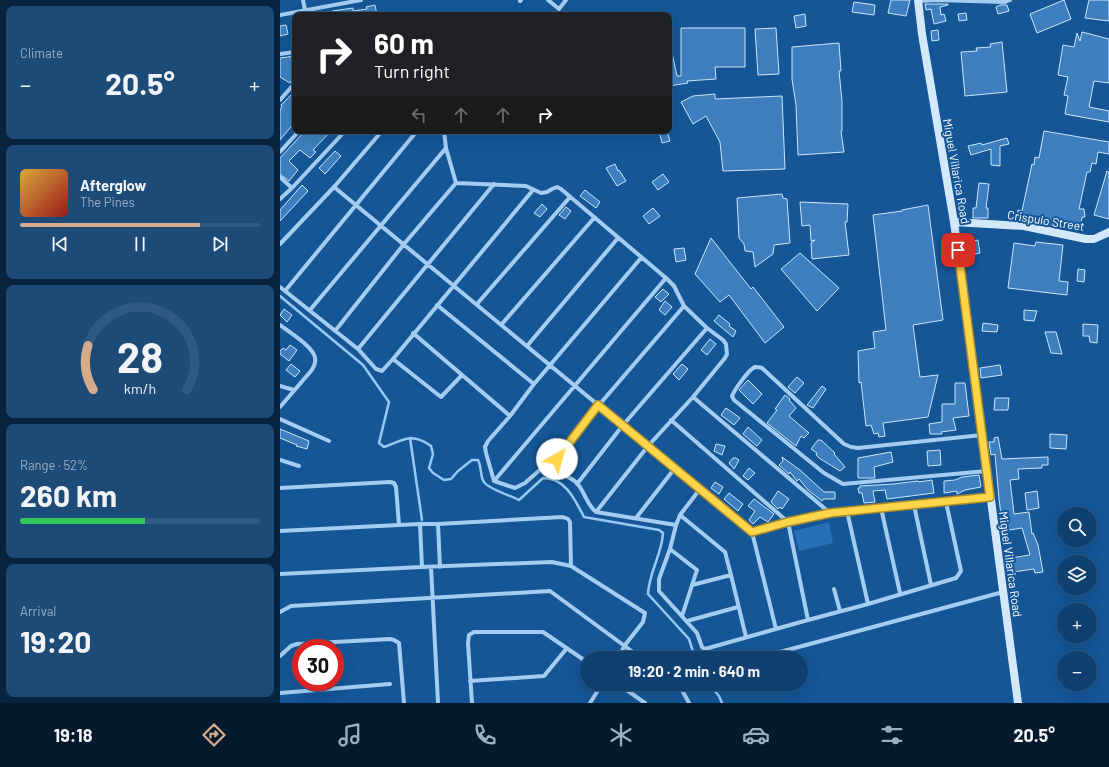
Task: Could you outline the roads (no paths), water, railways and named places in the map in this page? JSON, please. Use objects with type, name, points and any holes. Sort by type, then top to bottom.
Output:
[{"type":"main road","name":"Miguel Villarica Road","points":[[918,1],[922,34],[954,222],[1018,703]]},
{"type":"main road","name":"Crispulo Street","points":[[954,222],[1024,226],[1086,239],[1094,239],[1109,232]]},
{"type":"street","points":[[303,0],[305,12]]},
{"type":"street","points":[[308,12],[342,2],[361,0]]},
{"type":"street","points":[[548,0],[559,9],[566,0]]},
{"type":"street","points":[[918,1],[936,0],[1004,2],[1010,0]]},
{"type":"street","points":[[280,15],[292,14]]},
{"type":"street","points":[[280,54],[292,52]]},
{"type":"street","points":[[280,100],[292,86]]},
{"type":"street","points":[[280,152],[296,134]]},
{"type":"street","points":[[280,198],[292,188],[342,134]]},
{"type":"street","points":[[280,244],[334,187],[379,134]]},
{"type":"street","points":[[285,291],[414,134]]},
{"type":"street","points":[[444,134],[446,148],[456,183]]},
{"type":"street","points":[[310,310],[380,224],[446,148]]},
{"type":"street","points":[[280,177],[292,188]]},
{"type":"street","points":[[456,183],[526,186],[541,193],[556,188],[561,189],[666,278],[674,286],[684,306],[707,328],[723,340],[728,348],[727,354],[693,397],[648,446],[596,512]]},
{"type":"street","points":[[335,331],[404,244],[456,183]]},
{"type":"street","points":[[358,349],[494,184]]},
{"type":"street","points":[[334,187],[752,532],[776,630]]},
{"type":"street","points":[[280,287],[358,349],[376,369],[382,371],[533,190]]},
{"type":"street","points":[[477,304],[570,197]]},
{"type":"street","points":[[501,325],[594,218]]},
{"type":"street","points":[[527,346],[618,238]]},
{"type":"street","points":[[494,481],[485,447],[488,441],[510,416],[534,384],[551,366],[641,258]]},
{"type":"street","points":[[494,481],[666,278]]},
{"type":"street","points":[[437,305],[534,384]]},
{"type":"street","points":[[548,470],[598,405],[684,306]]},
{"type":"street","points":[[280,326],[309,348],[313,352],[315,359],[315,365],[312,371],[280,407]]},
{"type":"street","points":[[577,484],[623,425],[707,328]]},
{"type":"street","points":[[413,333],[510,416]]},
{"type":"street","points":[[393,359],[442,397],[462,375]]},
{"type":"street","points":[[982,436],[858,448],[851,447],[844,444],[762,368],[757,367],[753,368],[732,396],[734,400],[824,473],[843,484],[987,471]]},
{"type":"street","points":[[280,386],[294,390]]},
{"type":"street","points":[[693,397],[830,513]]},
{"type":"street","points":[[280,419],[329,441]]},
{"type":"street","points":[[671,420],[788,522],[808,620]]},
{"type":"street","points":[[280,460],[299,466]]},
{"type":"street","points":[[494,481],[516,488],[525,483],[542,468],[569,478],[577,484],[590,507],[596,512],[676,525]]},
{"type":"street","points":[[636,518],[675,468]]},
{"type":"street","points":[[280,488],[390,482],[396,487],[399,525]]},
{"type":"street","points":[[700,489],[680,515],[659,579],[660,591],[697,633],[702,647],[705,649],[956,578],[961,571],[946,502]]},
{"type":"street","points":[[752,532],[830,513],[990,497]]},
{"type":"street","points":[[914,505],[931,585]]},
{"type":"street","points":[[881,508],[900,594]]},
{"type":"street","points":[[846,511],[868,604]]},
{"type":"street","points":[[680,515],[725,552],[746,637]]},
{"type":"street","points":[[280,531],[563,517],[568,519],[570,522],[571,566]]},
{"type":"street","points":[[420,524],[422,567]]},
{"type":"street","points":[[438,524],[440,567]]},
{"type":"street","points":[[670,548],[697,570],[682,616]]},
{"type":"street","points":[[280,574],[552,562],[571,566],[645,613],[643,622],[622,651]]},
{"type":"street","points":[[431,567],[438,703]]},
{"type":"street","points":[[692,585],[731,575]]},
{"type":"street","points":[[834,589],[840,610]]},
{"type":"street","points":[[280,612],[291,606],[550,591],[632,651]]},
{"type":"street","points":[[784,651],[1003,592]]},
{"type":"street","points":[[687,621],[738,607]]},
{"type":"street","points":[[472,703],[468,643],[469,635],[474,632],[543,632],[580,657]]},
{"type":"street","points":[[280,656],[291,646],[297,644],[394,640],[399,643],[404,703]]},
{"type":"street","points":[[470,681],[544,676],[566,648]]},
{"type":"street","points":[[280,693],[390,684]]},
{"type":"street","points":[[590,703],[598,691]]},
{"type":"street","points":[[628,691],[645,703]]},
{"type":"street","points":[[683,691],[689,703]]},
{"type":"waterway","points":[[280,296],[363,365],[389,402],[379,443],[384,447],[402,440],[413,438],[424,442],[431,446],[433,454],[429,468],[433,473],[444,480],[451,479],[458,471],[472,460],[478,460],[482,478],[486,485],[519,500],[543,478],[551,479],[558,482],[569,491],[584,517],[659,530],[663,533],[648,594],[689,639],[693,651]]},
{"type":"waterway","points":[[410,438],[422,520]]},
{"type":"waterway","points":[[715,691],[722,703]]}]
